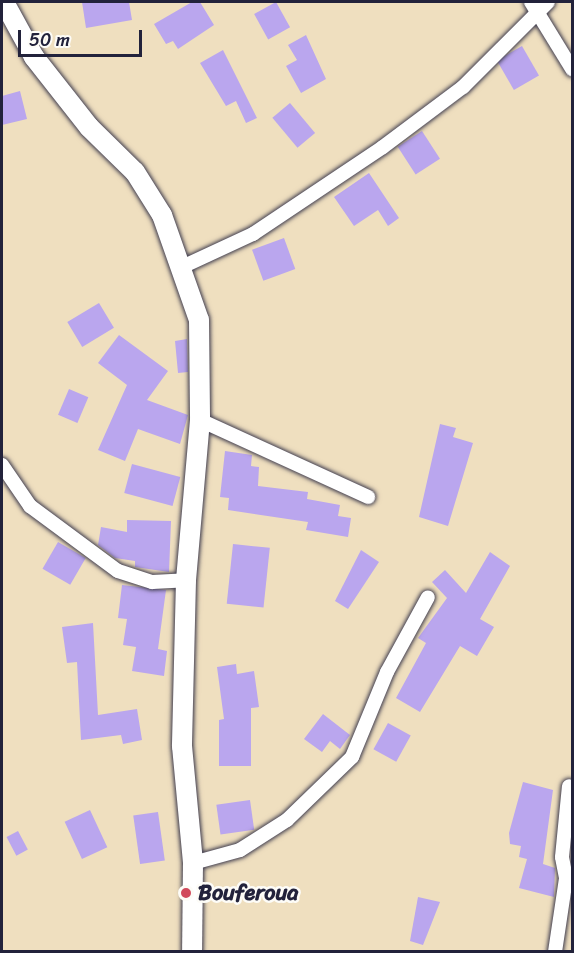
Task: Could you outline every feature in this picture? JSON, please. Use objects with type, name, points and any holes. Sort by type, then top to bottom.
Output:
[{"type":"main road","points":[[4,2],[34,57],[89,127],[135,172],[162,215],[184,266],[199,320],[200,420],[186,580],[182,746],[193,863],[192,951]]},
{"type":"street","points":[[184,266],[253,234],[383,147],[463,87],[538,4],[573,69]]},
{"type":"street","points":[[200,420],[368,497]]},
{"type":"street","points":[[2,465],[30,506],[118,570],[152,582],[186,580]]},
{"type":"street","points":[[193,863],[240,850],[286,820],[352,758],[387,672],[428,597]]},
{"type":"street","points":[[555,951],[566,878],[562,849],[568,786]]},
{"type":"building","points":[[82,2],[129,2],[132,20],[86,28]]},
{"type":"building","points":[[192,2],[200,2],[214,25],[178,49],[173,41],[166,44],[154,24]]},
{"type":"building","points":[[276,2],[290,27],[268,39],[254,14]]},
{"type":"building","points":[[306,35],[326,79],[301,93],[286,66],[297,60],[288,45]]},
{"type":"building","points":[[522,46],[539,75],[514,90],[497,60]]},
{"type":"building","points":[[223,50],[257,118],[246,123],[236,101],[226,106],[200,63]]},
{"type":"building","points":[[20,91],[27,119],[2,125],[2,96]]},
{"type":"building","points":[[290,103],[315,133],[297,148],[272,118]]},
{"type":"building","points":[[422,131],[440,159],[416,174],[398,147]]},
{"type":"building","points":[[369,173],[399,218],[388,226],[378,210],[354,226],[334,197]]},
{"type":"building","points":[[284,238],[295,269],[263,281],[252,250]]},
{"type":"building","points":[[99,303],[114,328],[82,347],[67,322]]},
{"type":"building","points":[[119,335],[168,371],[147,400],[188,415],[180,444],[138,429],[125,461],[98,450],[127,385],[98,363]]},
{"type":"building","points":[[187,339],[188,372],[178,373],[175,341]]},
{"type":"building","points":[[69,389],[88,397],[77,423],[58,415]]},
{"type":"building","points":[[440,424],[456,428],[453,437],[473,443],[448,526],[419,517]]},
{"type":"building","points":[[225,451],[252,455],[251,466],[259,467],[258,486],[308,492],[307,499],[340,505],[338,516],[351,518],[348,537],[306,530],[308,522],[228,510],[229,498],[220,497]]},
{"type":"building","points":[[132,464],[180,477],[173,506],[124,493]]},
{"type":"building","points":[[127,520],[171,521],[169,572],[135,567],[135,561],[115,558],[98,545],[101,527],[127,532]]},
{"type":"building","points":[[58,542],[86,558],[70,585],[43,569]]},
{"type":"building","points":[[233,544],[270,548],[264,608],[227,604]]},
{"type":"building","points":[[361,550],[379,562],[348,609],[335,601]]},
{"type":"building","points":[[490,552],[510,566],[480,619],[494,627],[477,656],[460,646],[420,712],[396,698],[426,643],[418,638],[447,598],[432,582],[445,570],[466,593]]},
{"type":"building","points":[[122,585],[166,590],[158,649],[167,651],[164,676],[132,671],[136,647],[123,645],[127,619],[118,618]]},
{"type":"building","points":[[93,623],[98,715],[137,709],[142,740],[123,744],[121,735],[81,740],[77,662],[67,663],[62,627]]},
{"type":"building","points":[[236,664],[237,674],[254,671],[259,707],[251,708],[251,766],[219,766],[219,720],[224,719],[217,667]]},
{"type":"building","points":[[323,714],[350,735],[340,749],[330,741],[322,752],[304,739]]},
{"type":"building","points":[[388,723],[411,736],[396,762],[373,749]]},
{"type":"building","points":[[523,782],[553,790],[543,864],[555,868],[554,897],[519,888],[527,859],[519,857],[521,846],[510,844],[509,833]]},
{"type":"building","points":[[250,800],[254,830],[221,834],[216,805]]},
{"type":"building","points":[[90,810],[107,847],[82,859],[65,822]]},
{"type":"building","points":[[158,812],[165,861],[140,864],[133,815]]},
{"type":"building","points":[[18,831],[28,850],[16,856],[7,837]]},
{"type":"building","points":[[418,897],[440,902],[423,945],[410,941]]},
{"type":"place","name":"Bouferoua","points":[[186,893]]}]
